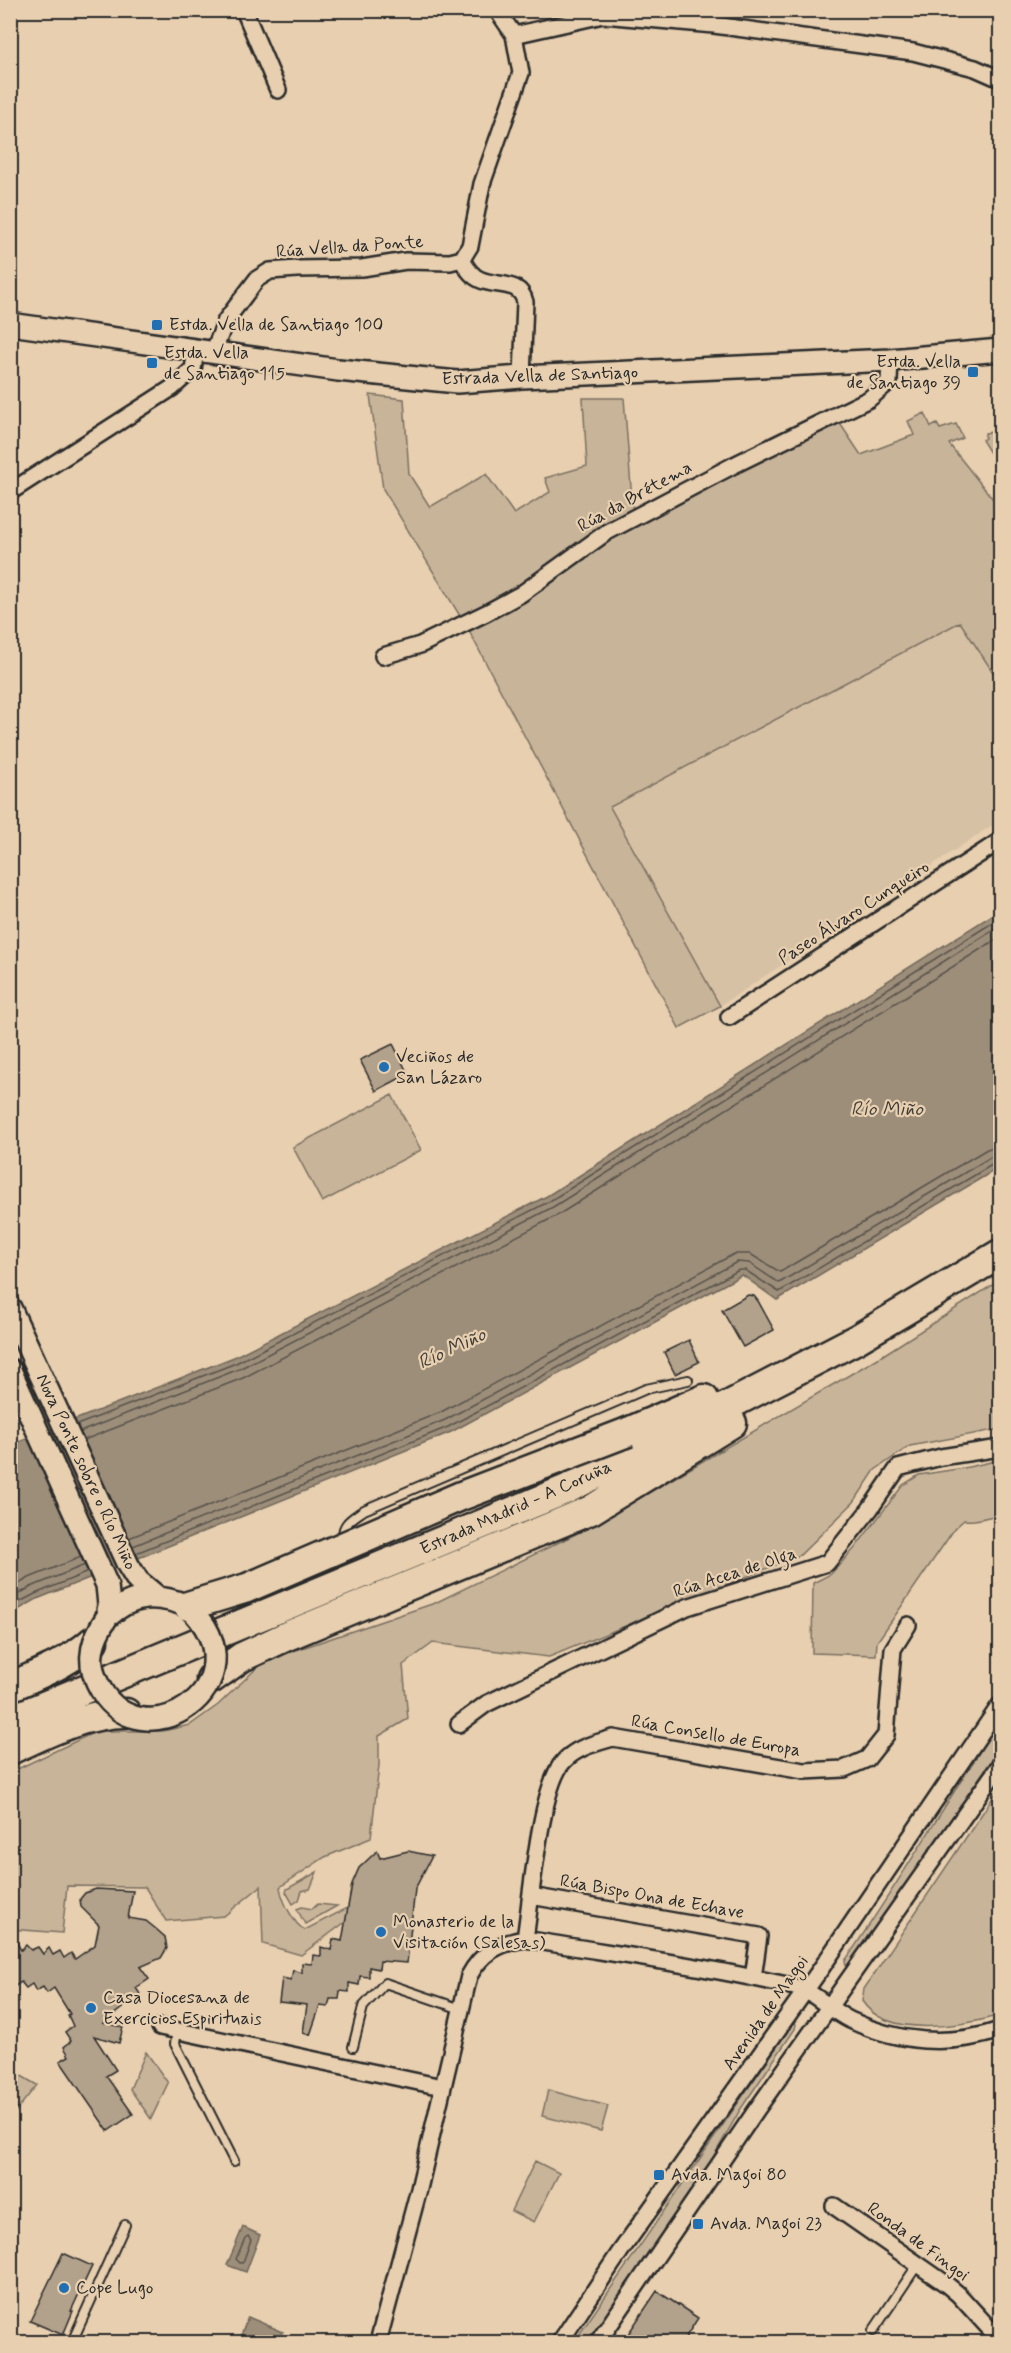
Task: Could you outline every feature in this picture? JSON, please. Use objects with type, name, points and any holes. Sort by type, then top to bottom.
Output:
[{"type":"highway","name":"Estrada Madrid - A Coruña","points":[[10,1720],[352,1567],[567,1490],[857,1339],[1000,1254]]},
{"type":"highway","points":[[211,1679],[242,1657],[278,1640],[591,1510],[755,1409],[870,1349],[965,1287],[1000,1260]]},
{"type":"highway","points":[[188,1606],[247,1588],[461,1496],[628,1432],[736,1385],[804,1349],[940,1290]]},
{"type":"highway","points":[[10,1687],[52,1668],[84,1649],[100,1629]]},
{"type":"highway","points":[[10,1750],[88,1718],[106,1713],[126,1713]]},
{"type":"street","points":[[244,10],[278,90]]},
{"type":"street","points":[[497,10],[514,35],[521,73],[482,184],[470,246],[462,259],[468,271],[480,280],[516,288],[523,293],[525,302],[522,377]]},
{"type":"street","points":[[514,35],[603,15],[703,24],[913,52],[975,68],[1000,79]]},
{"type":"street","name":"Rúa Vella da Ponte","points":[[10,492],[172,388],[193,369],[257,279],[270,271],[297,268],[362,268],[406,261],[450,262],[462,259]]},
{"type":"street","name":"Estrada Vella de Santiago","points":[[10,324],[338,370],[457,382],[890,360],[1000,350]]},
{"type":"street","name":"Rúa da Brétema","points":[[383,656],[420,645],[486,613],[521,594],[607,532],[734,465],[869,399],[889,382],[890,360]]},
{"type":"street","name":"Paseo Álvaro Cunqueiro","points":[[729,1017],[1000,841]]},
{"type":"street","name":"Nova Ponte sobre o Río Miño","points":[[10,1308],[128,1564],[138,1581],[156,1596]]},
{"type":"street","name":"Nova Ponte sobre o Río Miño","points":[[10,1370],[103,1576],[109,1595],[100,1629]]},
{"type":"street","name":"Rúa Acea de Olga","points":[[459,1724],[486,1704],[687,1608],[827,1563],[870,1509],[898,1468],[941,1457],[1000,1448]]},
{"type":"street","points":[[146,1596],[156,1596],[172,1599],[188,1606],[204,1625],[212,1642],[214,1661],[211,1679],[201,1697],[185,1710],[166,1718],[145,1719],[126,1713],[112,1704],[101,1691],[94,1676],[90,1657],[100,1629],[126,1603],[146,1596]]},
{"type":"street","name":"Rúa Consello de Europa","points":[[525,1939],[551,1784],[563,1761],[574,1752],[589,1745],[613,1738],[804,1771],[844,1769],[867,1759],[886,1735],[893,1649],[908,1625]]},
{"type":"street","name":"Avenida de Magoi","points":[[560,2343],[620,2252],[806,1991],[1000,1705]]},
{"type":"street","points":[[598,2343],[1000,1765]]},
{"type":"street","name":"Rúa Bispo Ona de Echave","points":[[531,1896],[759,1936],[753,1978]]},
{"type":"street","points":[[378,2343],[419,2189],[469,1976],[483,1956],[493,1947],[525,1939],[753,1978],[806,1991],[849,2020],[883,2032],[923,2041],[967,2040],[1000,2030]]},
{"type":"street","points":[[160,2027],[442,2087]]},
{"type":"street","name":"Ronda de Fingoi","points":[[834,2206],[958,2294],[1000,2338]]},
{"type":"lane","points":[[352,1567],[343,1528],[364,1510],[646,1389],[688,1380]]},
{"type":"lane","points":[[353,2047],[363,2007],[385,1983],[461,2009]]},
{"type":"lane","points":[[177,2030],[175,2044],[234,2162]]},
{"type":"lane","points":[[72,2343],[126,2225]]},
{"type":"lane","points":[[873,2331],[918,2264]]},
{"type":"shaded area","points":[[370,395],[404,399],[409,474],[430,507],[486,474],[514,514],[550,492],[545,478],[587,466],[583,398],[624,398],[633,513],[463,621],[383,489]]},
{"type":"shaded area","points":[[925,413],[931,427],[937,424],[940,429],[956,424],[963,438],[949,444],[1000,508],[1000,683],[960,622],[610,807],[720,1006],[679,1028],[469,631],[544,586],[595,548],[650,516],[837,419],[861,455],[914,435],[908,421]]},
{"type":"shaded area","points":[[1000,431],[1000,469],[982,440],[985,438],[985,433]]},
{"type":"shaded area","points":[[961,622],[1000,683],[1000,820],[720,1006],[610,807]]},
{"type":"shaded area","points":[[392,1095],[421,1150],[322,1202],[293,1147]]},
{"type":"shaded area","points":[[1000,1280],[1000,1429],[910,1446],[875,1470],[854,1502],[800,1555],[549,1657],[433,1643],[403,1665],[408,1719],[379,1736],[379,1765],[371,1838],[325,1857],[280,1887],[289,1911],[296,1923],[305,1930],[349,1907],[352,1917],[301,1955],[263,1944],[261,1886],[224,1916],[166,1921],[145,1887],[67,1886],[62,1933],[11,1929],[11,1772],[97,1731],[163,1731],[190,1725],[218,1705],[264,1661],[435,1603],[594,1525],[880,1357]]},
{"type":"shaded area","points":[[1000,1460],[1000,1515],[964,1520],[955,1528],[877,1642],[876,1655],[812,1653],[813,1583],[831,1574],[855,1548],[903,1485],[919,1475]]},
{"type":"shaded area","points":[[1000,1720],[1000,1748],[854,1959],[846,1967],[845,1961]]},
{"type":"shaded area","points":[[1000,1787],[1000,2015],[967,2023],[926,2026],[889,2021],[873,2013],[862,2001],[864,1989]]},
{"type":"shaded area","points":[[317,1872],[310,1889],[302,1891],[299,1900],[293,1904],[286,1892],[287,1889]]},
{"type":"shaded area","points":[[318,1904],[337,1906],[305,1924],[297,1909],[302,1907],[312,1909]]},
{"type":"shaded area","points":[[793,2023],[796,2024],[795,2029],[740,2110],[694,2191],[590,2342],[574,2342]]},
{"type":"shaded area","points":[[146,2052],[168,2083],[151,2119],[130,2089]]},
{"type":"shaded area","points":[[11,2070],[37,2085],[11,2117]]},
{"type":"shaded area","points":[[548,2090],[608,2106],[601,2131],[542,2116]]},
{"type":"shaded area","points":[[535,2161],[559,2173],[534,2222],[511,2211]]},
{"type":"water","name":"Río Miño","points":[[1000,910],[1000,1167],[777,1300],[742,1275],[451,1432],[37,1599],[11,1614],[11,1445],[234,1357],[547,1196]]},
{"type":"water","points":[[243,2227],[260,2235],[246,2272],[227,2265]]},
{"type":"water","points":[[248,2317],[283,2332],[279,2342],[251,2342],[240,2338]]},
{"type":"building","name":"Veciños de San Lázaro","points":[[393,1044],[408,1074],[376,1091],[360,1060]]},
{"type":"building","points":[[748,1295],[754,1296],[758,1301],[774,1330],[743,1347],[722,1310]]},
{"type":"building","points":[[689,1340],[699,1362],[675,1374],[664,1352]]},
{"type":"building","name":"Monasterio de la Visitación (Salesas)","points":[[377,1851],[380,1858],[408,1851],[432,1856],[415,1889],[407,1963],[380,1961],[379,1969],[369,1967],[369,1977],[360,1976],[359,1985],[349,1983],[349,1992],[340,1991],[339,1999],[330,1999],[328,2007],[320,2006],[310,2035],[303,2033],[307,2005],[279,2002],[282,1978],[291,1980],[293,1970],[302,1973],[302,1963],[312,1964],[313,1955],[321,1956],[321,1947],[331,1950],[333,1939],[342,1941],[352,1884],[359,1868]]},
{"type":"building","name":"Casa Diocesana de Exercicios Espirituais","points":[[96,1889],[133,1891],[128,1918],[146,1921],[165,1937],[167,1948],[161,1958],[140,1967],[149,1979],[136,1988],[140,1994],[103,2023],[123,2027],[119,2043],[94,2036],[116,2070],[106,2076],[133,2114],[108,2131],[60,2061],[69,2056],[64,2047],[71,2041],[65,2032],[73,2026],[68,2015],[70,2014],[54,1988],[47,1993],[43,1987],[36,1991],[32,1984],[26,1988],[21,1982],[10,1990],[10,1930],[21,1950],[26,1945],[31,1950],[38,1947],[43,1954],[49,1948],[53,1955],[60,1951],[64,1958],[71,1953],[75,1959],[95,1945],[99,1925],[81,1907],[80,1899],[85,1893]]},
{"type":"building","name":"Cope Lugo","points":[[63,2253],[92,2266],[71,2311],[73,2311],[63,2335],[30,2321]]},
{"type":"building","points":[[657,2291],[698,2318],[682,2343],[622,2343]]},
{"type":"place","name":"Estda. Vella de Santiago 100","points":[[157,325]]},
{"type":"place","name":"Estda. Vella de Santiago 115","points":[[152,363]]},
{"type":"place","name":"Estda. Vella de Santiago 39","points":[[973,372]]},
{"type":"place","name":"Veciños de San Lázaro","points":[[384,1067]]},
{"type":"place","name":"Monasterio de la Visitación (Salesas)","points":[[381,1932]]},
{"type":"place","name":"Casa Diocesana de Exercicios Espirituais","points":[[91,2008]]},
{"type":"place","name":"Avda. Magoi 80","points":[[659,2175]]},
{"type":"place","name":"Avda. Magoi 23","points":[[698,2224]]},
{"type":"place","name":"Cope Lugo","points":[[64,2288]]}]
